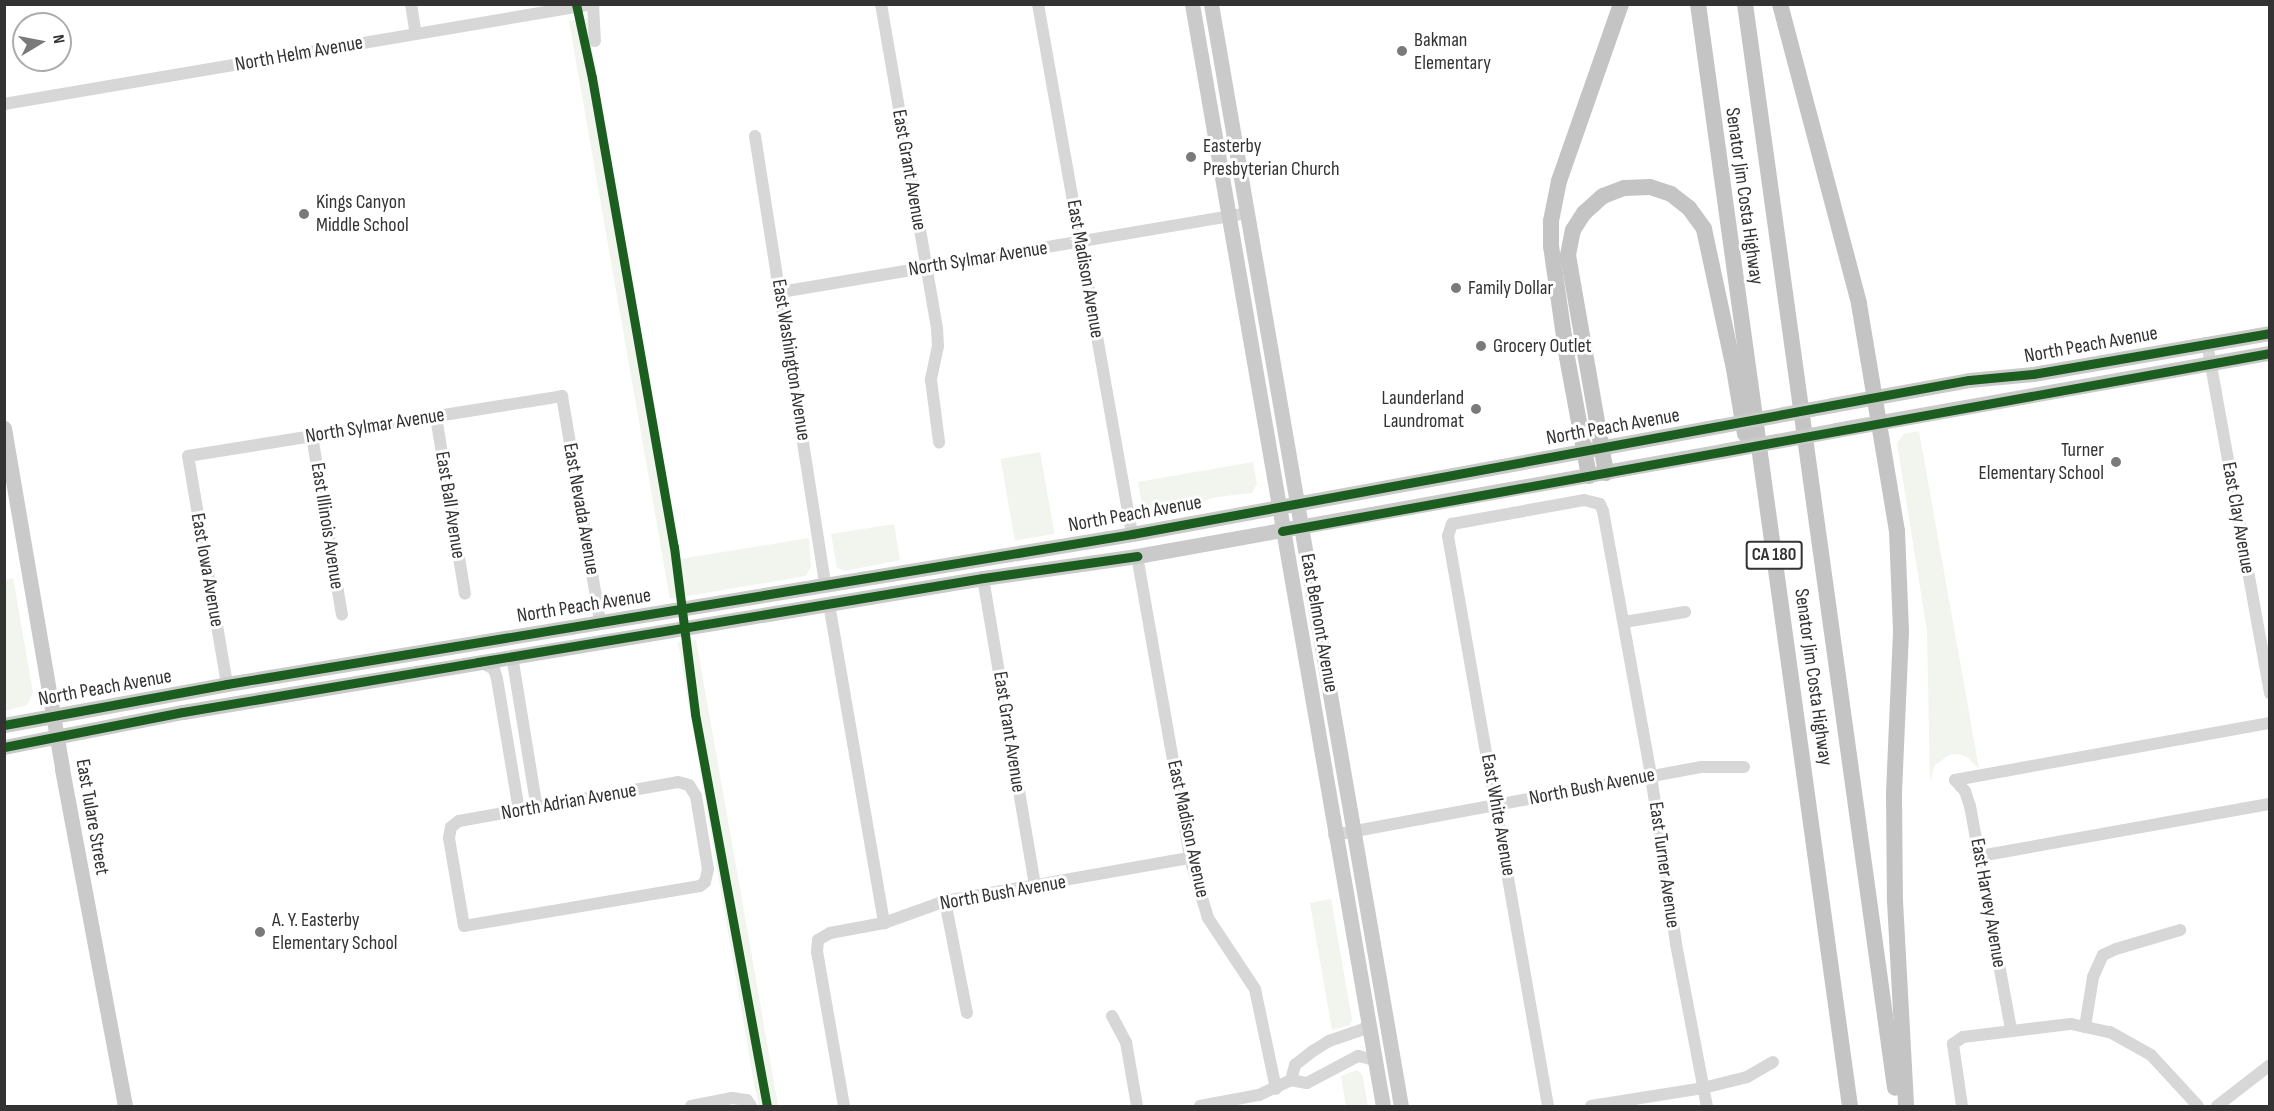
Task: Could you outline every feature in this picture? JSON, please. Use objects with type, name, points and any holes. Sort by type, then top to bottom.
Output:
[{"type":"highway","points":[[1589,476],[1551,246],[1551,221],[1559,181],[1621,4]]},
{"type":"highway","name":"Senator Jim Costa Highway","points":[[1698,4],[1742,339],[1805,768],[1850,1107]]},
{"type":"highway","name":"Senator Jim Costa Highway","points":[[1745,4],[1898,1107]]},
{"type":"highway","points":[[1780,4],[1848,259],[1877,397],[1897,531],[1901,586],[1894,794],[1895,902],[1906,1107]]},
{"type":"highway","points":[[1606,473],[1569,267],[1569,241],[1584,213],[1603,196],[1634,187],[1660,189],[1689,208],[1697,217],[1708,243],[1734,369],[1805,768]]},
{"type":"main road","name":"East Belmont Avenue","points":[[1191,4],[1383,1107]]},
{"type":"main road","name":"East Belmont Avenue","points":[[1211,4],[1401,1107]]},
{"type":"main road","name":"North Peach Avenue","points":[[4,725],[227,684],[1132,534],[1970,380],[2016,377],[2270,333]]},
{"type":"main road","name":"North Peach Avenue","points":[[4,747],[56,735],[512,656],[1282,531],[2270,352]]},
{"type":"main road","points":[[2067,388],[2070,378],[2104,369],[2120,358]]},
{"type":"main road","points":[[2007,399],[2026,384],[2056,378],[2062,369]]},
{"type":"main road","name":"East Tulare Street","points":[[4,428],[56,735],[125,1107]]},
{"type":"main road","points":[[983,578],[991,567],[1064,553],[1085,542]]},
{"type":"main road","points":[[749,616],[768,605],[816,594],[825,584]]},
{"type":"main road","points":[[512,656],[515,649],[524,645],[590,632],[600,621]]},
{"type":"street","points":[[411,4],[416,34]]},
{"type":"street","points":[[593,4],[595,41]]},
{"type":"street","name":"North Helm Avenue","points":[[4,104],[593,4]]},
{"type":"street","name":"East Grant Avenue","points":[[881,4],[937,328],[938,346],[931,380],[939,442]]},
{"type":"street","name":"East Madison Avenue","points":[[1038,4],[1132,534]]},
{"type":"street","name":"East Washington Avenue","points":[[755,136],[825,584]]},
{"type":"street","name":"North Sylmar Avenue","points":[[781,292],[1247,213]]},
{"type":"street","name":"East Clay Avenue","points":[[2207,343],[2270,693]]},
{"type":"street","name":"North Sylmar Avenue","points":[[188,456],[562,396]]},
{"type":"street","name":"East Nevada Avenue","points":[[562,396],[600,621]]},
{"type":"street","name":"East Ball Avenue","points":[[436,417],[465,594]]},
{"type":"street","name":"East Illinois Avenue","points":[[312,436],[342,615]]},
{"type":"street","name":"East Iowa Avenue","points":[[188,456],[227,684]]},
{"type":"street","name":"East Turner Avenue","points":[[1452,524],[1584,500],[1600,504],[1624,622],[1651,776],[1676,944],[1707,1107]]},
{"type":"street","name":"East White Avenue","points":[[1452,524],[1448,536],[1548,1107]]},
{"type":"street","name":"East Madison Avenue","points":[[1137,556],[1190,858],[1208,918],[1256,989],[1276,1089]]},
{"type":"street","name":"East Grant Avenue","points":[[983,578],[1035,887]]},
{"type":"street","points":[[829,604],[884,923]]},
{"type":"street","points":[[1624,622],[1684,612]]},
{"type":"street","points":[[512,656],[537,807]]},
{"type":"street","points":[[478,662],[494,669],[497,679],[519,810]]},
{"type":"street","name":"East Harvey Avenue","points":[[2011,1030],[1970,806],[1965,791],[1955,780],[2270,723]]},
{"type":"street","name":"North Bush Avenue","points":[[1334,835],[1702,766],[1744,767]]},
{"type":"street","name":"North Adrian Avenue","points":[[678,783],[689,785],[696,796],[708,868],[705,882],[695,888],[464,926],[449,838],[451,827],[459,821],[519,810],[678,783]]},
{"type":"street","points":[[1980,856],[2270,804]]},
{"type":"street","name":"North Bush Avenue","points":[[844,1107],[817,952],[818,940],[830,933],[884,923],[945,902],[1190,858]]},
{"type":"street","points":[[945,902],[968,1013]]},
{"type":"street","points":[[2085,1027],[2093,977],[2103,955],[2180,930]]},
{"type":"street","points":[[1112,1016],[1126,1042],[1137,1107]]},
{"type":"street","points":[[1291,1080],[1295,1065],[1303,1058],[1329,1041],[1364,1029],[1368,1023]]},
{"type":"street","points":[[1962,1107],[1953,1044],[1963,1037],[2072,1024],[2110,1032],[2151,1055],[2198,1107]]},
{"type":"street","points":[[1200,1107],[1259,1095],[1291,1080],[1307,1083],[1358,1056],[1375,1059]]},
{"type":"street","points":[[1591,1107],[1703,1088],[1747,1077],[1773,1062]]},
{"type":"street","points":[[2217,1107],[2270,1065]]},
{"type":"street","points":[[691,1107],[732,1098],[749,1103]]},
{"type":"shaded area","points":[[587,18],[680,559],[809,538],[811,566],[806,576],[670,599],[569,21]]},
{"type":"shaded area","points":[[1919,431],[1979,769],[1968,758],[1959,754],[1949,755],[1935,765],[1930,781],[1927,631],[1897,443],[1904,434]]},
{"type":"shaded area","points":[[1040,452],[1054,534],[1015,541],[1001,459]]},
{"type":"shaded area","points":[[1253,462],[1257,484],[1252,493],[1216,497],[1180,509],[1144,516],[1138,482]]},
{"type":"shaded area","points":[[894,524],[900,560],[845,571],[837,568],[831,534]]},
{"type":"shaded area","points":[[13,578],[33,693],[27,705],[5,711],[5,580]]},
{"type":"shaded area","points":[[696,640],[778,1106],[759,1106],[754,1083],[678,642]]},
{"type":"shaded area","points":[[1331,899],[1352,1020],[1350,1025],[1332,1030],[1310,903]]},
{"type":"shaded area","points":[[1357,1070],[1362,1074],[1368,1106],[1346,1106],[1341,1076]]},
{"type":"cycle path","points":[[576,4],[592,78],[674,547],[695,714],[767,1106]]},
{"type":"cycle path","points":[[4,725],[227,684],[1132,534],[1969,380],[2033,374],[2270,333]]},
{"type":"cycle path","points":[[1282,531],[2270,353]]},
{"type":"cycle path","points":[[4,747],[183,712],[478,662],[983,578],[1137,556]]},
{"type":"place","name":"Bakman Elementary","points":[[1402,51]]},
{"type":"place","name":"Easterby Presbyterian Church","points":[[1191,157]]},
{"type":"place","name":"Kings Canyon Middle School","points":[[304,214]]},
{"type":"place","name":"Family Dollar","points":[[1456,288]]},
{"type":"place","name":"Grocery Outlet","points":[[1481,346]]},
{"type":"place","name":"Launderland Laundromat","points":[[1476,409]]},
{"type":"place","name":"Turner Elementary School","points":[[2116,462]]},
{"type":"place","name":"A. Y. Easterby Elementary School","points":[[260,932]]}]
